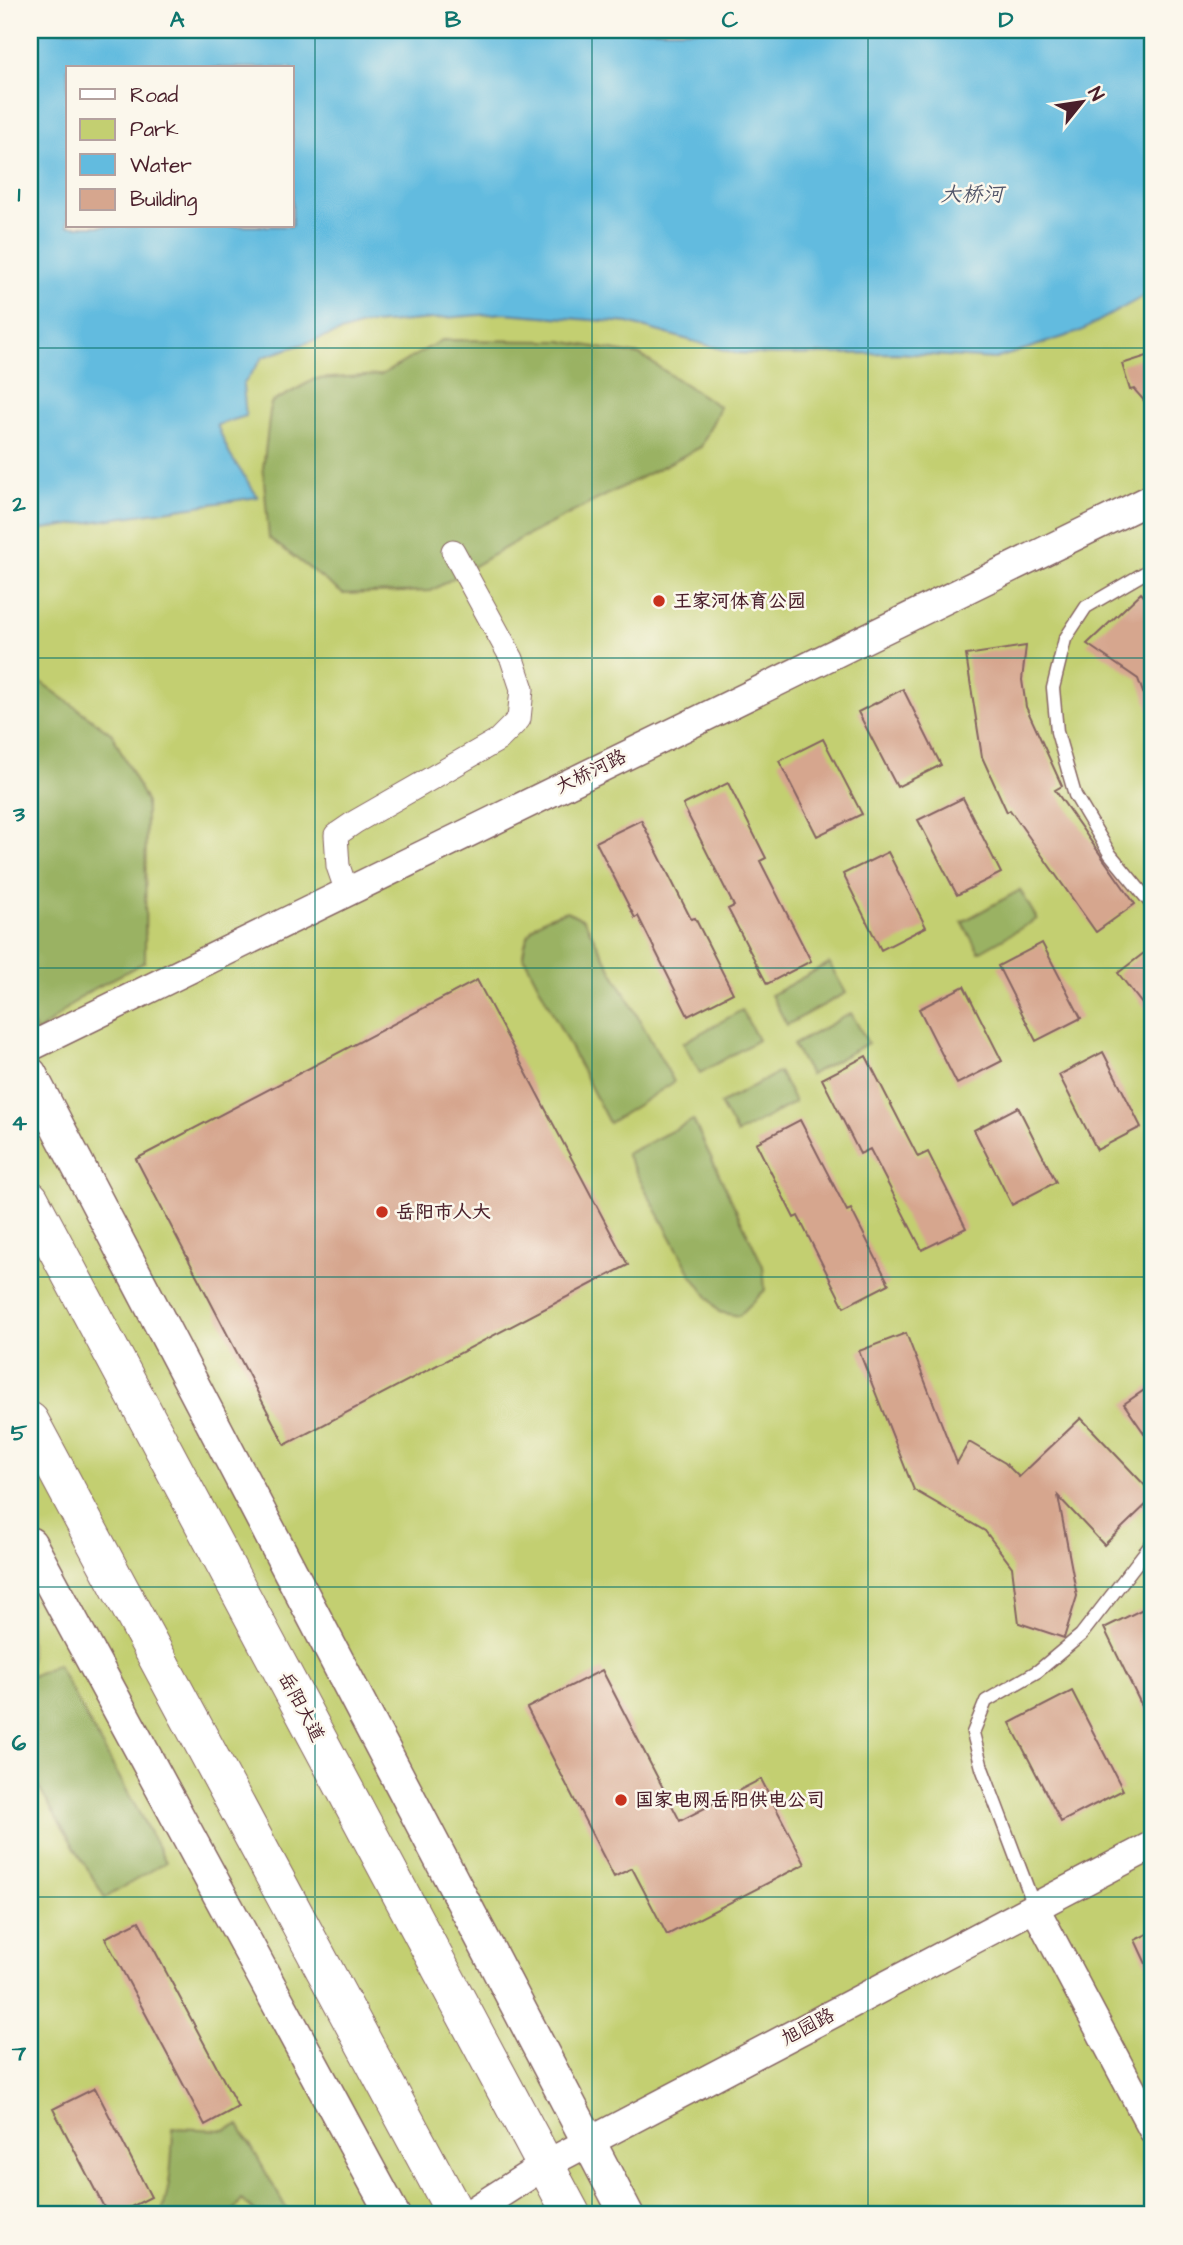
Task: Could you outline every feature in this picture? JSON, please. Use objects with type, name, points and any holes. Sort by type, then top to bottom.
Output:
[{"type":"main road","points":[[30,1074],[627,2215]]},
{"type":"main road","name":"岳阳大道","points":[[30,1199],[572,2215]]},
{"type":"main road","points":[[30,1421],[456,2215]]},
{"type":"main road","points":[[30,1544],[393,2215]]},
{"type":"street","name":"大桥河路","points":[[30,1047],[1153,498]]},
{"type":"street","points":[[347,892],[338,866],[336,835],[498,740],[519,719],[522,689],[512,659],[453,551]]},
{"type":"street","name":"旭园路","points":[[467,2215],[545,2165],[1153,1845]]},
{"type":"street","points":[[1035,1908],[1153,2130]]},
{"type":"lane","points":[[1153,568],[1086,607],[1065,639],[1053,688],[1057,732],[1075,795],[1110,854],[1153,906]]},
{"type":"lane","points":[[1035,1908],[982,1768],[973,1733],[986,1701],[1038,1671],[1081,1635],[1153,1542]]},
{"type":"green space","points":[[30,30],[1153,30],[1153,2215],[30,2215]]},
{"type":"green space","points":[[442,340],[561,341],[640,355],[720,407],[701,447],[524,537],[431,591],[343,594],[269,538],[263,469],[271,403],[315,379],[381,375]]},
{"type":"green space","points":[[30,674],[112,734],[146,801],[145,962],[86,993],[37,1033],[30,1019]]},
{"type":"green space","points":[[1020,890],[1037,919],[979,952],[962,922]]},
{"type":"green space","points":[[567,911],[584,920],[674,1082],[609,1123],[523,955],[531,930],[536,925]]},
{"type":"green space","points":[[829,963],[846,993],[787,1025],[771,995]]},
{"type":"green space","points":[[742,1010],[758,1040],[700,1073],[683,1043]]},
{"type":"green space","points":[[851,1013],[868,1043],[810,1075],[793,1045]]},
{"type":"green space","points":[[779,1072],[795,1102],[737,1134],[720,1104]]},
{"type":"green space","points":[[693,1120],[763,1266],[765,1290],[739,1316],[719,1312],[691,1274],[626,1154]]},
{"type":"green space","points":[[57,1664],[166,1862],[105,1898],[37,1785],[30,1780],[30,1677]]},
{"type":"green space","points":[[239,2125],[290,2215],[259,2215],[242,2200],[231,2215],[161,2215],[169,2183],[173,2128],[225,2130]]},
{"type":"water","name":"大桥河","points":[[30,30],[1153,30],[1153,291],[1079,332],[995,359],[896,353],[735,353],[628,323],[504,313],[362,325],[263,357],[243,385],[246,416],[217,425],[230,455],[258,497],[30,531]]},
{"type":"building","points":[[1153,354],[1153,411],[1134,389],[1130,390],[1122,364]]},
{"type":"building","points":[[1141,593],[1153,606],[1152,717],[1138,679],[1087,644]]},
{"type":"building","points":[[1026,646],[1022,680],[1026,707],[1062,786],[1055,790],[1135,904],[1096,932],[1010,810],[1007,812],[982,757],[966,655]]},
{"type":"building","points":[[903,689],[941,765],[897,787],[858,712]]},
{"type":"building","points":[[823,739],[862,814],[817,836],[779,761]]},
{"type":"building","points":[[728,783],[766,858],[760,861],[811,961],[767,984],[728,909],[734,906],[683,805]]},
{"type":"building","points":[[963,798],[1001,873],[957,895],[918,820]]},
{"type":"building","points":[[641,820],[691,919],[695,918],[733,993],[688,1016],[638,916],[635,918],[596,842]]},
{"type":"building","points":[[888,852],[926,927],[881,950],[843,874]]},
{"type":"building","points":[[1042,943],[1081,1018],[1036,1041],[998,966]]},
{"type":"building","points":[[1153,946],[1153,1018],[1118,973]]},
{"type":"building","name":"岳阳市人大","points":[[477,980],[628,1265],[285,1445],[136,1159]]},
{"type":"building","points":[[964,986],[1002,1061],[957,1084],[919,1009]]},
{"type":"building","points":[[1103,1052],[1141,1127],[1097,1150],[1059,1075]]},
{"type":"building","points":[[866,1056],[918,1157],[928,1152],[966,1228],[922,1250],[870,1149],[860,1154],[822,1079]]},
{"type":"building","points":[[1018,1107],[1056,1182],[1012,1205],[974,1130]]},
{"type":"building","points":[[800,1120],[847,1211],[851,1209],[889,1284],[844,1307],[798,1216],[794,1218],[756,1143]]},
{"type":"building","points":[[906,1333],[957,1463],[969,1442],[1005,1463],[1019,1477],[1081,1418],[1153,1494],[1153,1498],[1104,1545],[1058,1496],[1077,1596],[1064,1638],[1019,1623],[1012,1567],[985,1531],[914,1490],[859,1351]]},
{"type":"building","points":[[1153,1384],[1153,1446],[1124,1404]]},
{"type":"building","points":[[1153,1604],[1153,1729],[1104,1628]]},
{"type":"building","name":"国家电网岳阳供电公司","points":[[602,1670],[680,1821],[761,1779],[805,1864],[667,1935],[632,1868],[614,1877],[527,1708]]},
{"type":"building","points":[[1072,1691],[1123,1790],[1061,1822],[1010,1723]]},
{"type":"building","points":[[139,1921],[238,2107],[205,2125],[105,1938]]},
{"type":"building","points":[[1153,1931],[1153,1979],[1135,1940]]},
{"type":"building","points":[[95,2088],[151,2197],[115,2215],[108,2215],[53,2109]]},
{"type":"place","name":"王家河体育公园","points":[[659,601]]},
{"type":"place","name":"岳阳市人大","points":[[382,1212]]},
{"type":"place","name":"国家电网岳阳供电公司","points":[[621,1800]]}]
